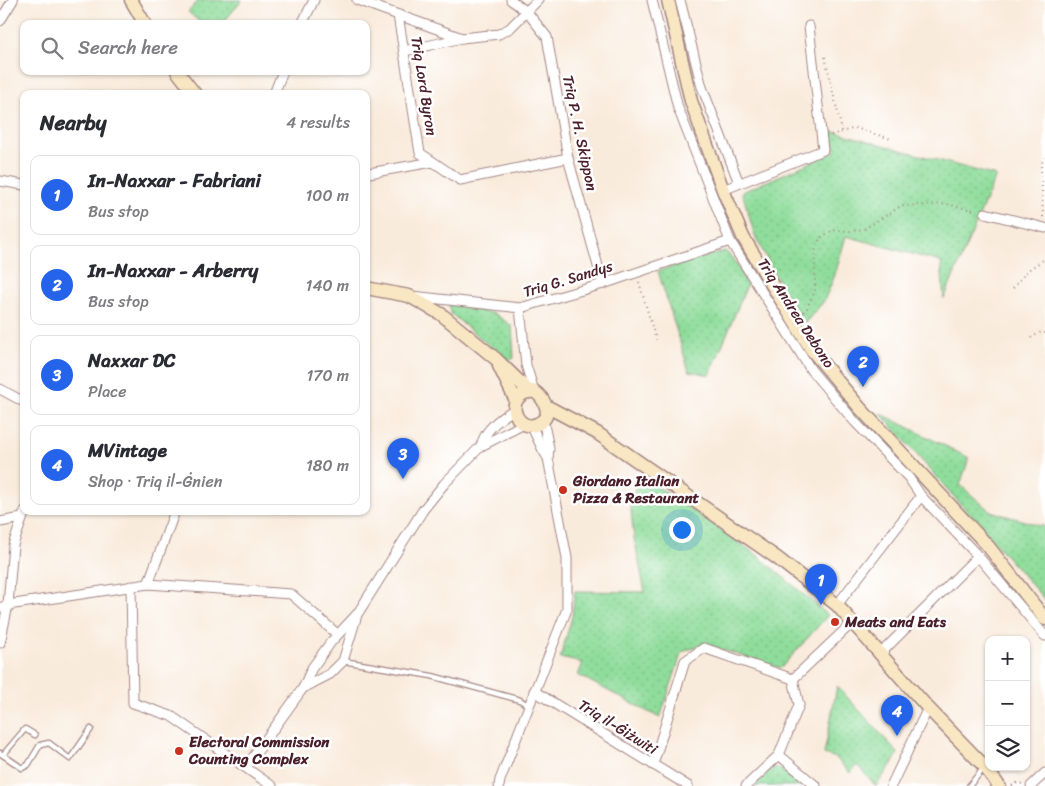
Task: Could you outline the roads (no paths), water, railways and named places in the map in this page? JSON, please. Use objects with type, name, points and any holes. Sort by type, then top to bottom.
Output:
[{"type":"main road","points":[[131,0],[143,20]]},
{"type":"main road","name":"Triq Andrea Debono","points":[[668,0],[690,102],[723,190],[743,237],[811,349],[860,408],[988,546],[1045,618]]},
{"type":"main road","points":[[179,75],[192,90]]},
{"type":"main road","points":[[370,289],[409,296],[441,314],[532,392],[541,397],[538,419]]},
{"type":"main road","points":[[496,360],[515,405],[516,417],[577,422],[597,432],[777,558],[837,605],[928,708],[985,767]]},
{"type":"main road","points":[[515,405],[522,394],[532,392]]},
{"type":"main road","points":[[988,771],[1000,786]]},
{"type":"street","points":[[0,20],[13,0]]},
{"type":"street","points":[[304,20],[314,0]]},
{"type":"street","points":[[357,0],[462,38]]},
{"type":"street","name":"Triq P. H. Skippon","points":[[511,0],[527,12],[547,37],[568,158],[603,284]]},
{"type":"street","points":[[404,51],[462,38],[499,34],[510,28],[538,0]]},
{"type":"street","name":"Triq Andrea Debono","points":[[652,0],[678,108],[730,241],[811,370],[855,422],[909,478],[921,496],[978,556],[1045,636]]},
{"type":"street","points":[[680,0],[702,86],[738,183]]},
{"type":"street","name":"Triq Lord Byron","points":[[398,15],[420,153],[460,180],[568,158]]},
{"type":"street","points":[[723,190],[823,150],[809,26]]},
{"type":"street","points":[[276,90],[281,75]]},
{"type":"street","points":[[370,173],[433,162]]},
{"type":"street","points":[[0,180],[20,184]]},
{"type":"street","points":[[985,213],[1044,224]]},
{"type":"street","name":"Triq G. Sandys","points":[[409,296],[520,308],[603,284],[730,241]]},
{"type":"street","points":[[520,308],[526,365],[532,392]]},
{"type":"street","points":[[0,389],[20,400]]},
{"type":"street","points":[[12,396],[20,393]]},
{"type":"street","points":[[481,446],[483,438],[489,429],[515,405]]},
{"type":"street","points":[[246,767],[303,688],[312,668],[337,634],[358,613],[423,510],[444,484],[481,446],[538,419],[549,448],[548,458],[567,558],[567,608],[534,691],[502,784]]},
{"type":"street","points":[[837,605],[921,496]]},
{"type":"street","points":[[0,522],[23,515]]},
{"type":"street","points":[[0,643],[13,545],[23,515]]},
{"type":"street","points":[[148,584],[174,515]]},
{"type":"street","points":[[880,654],[978,556]]},
{"type":"street","points":[[4,606],[148,584],[292,594],[337,634]]},
{"type":"street","points":[[130,586],[133,703],[171,716],[272,786]]},
{"type":"street","points":[[303,688],[330,674],[343,661],[358,613]]},
{"type":"street","points":[[793,678],[852,623]]},
{"type":"street","points":[[653,765],[685,661],[704,648],[793,678]]},
{"type":"street","points":[[746,786],[779,755],[799,705],[793,678]]},
{"type":"street","name":"Triq il-Ġiżwiti","points":[[534,691],[688,786]]},
{"type":"street","points":[[890,786],[928,708]]},
{"type":"street","points":[[779,755],[816,786]]},
{"type":"street","points":[[1031,786],[1045,773]]},
{"type":"lane","points":[[343,661],[432,676],[520,700],[529,706]]},
{"type":"lane","points":[[35,735],[25,729],[2,754],[22,768],[28,765],[40,745],[49,743],[70,759],[91,729]]},
{"type":"lane","points":[[969,786],[985,767]]},
{"type":"place","name":"In-Naxxar - Arberry","points":[[863,387]]},
{"type":"place","name":"Naxxar DC","points":[[403,479]]},
{"type":"place","name":"Giordano Italian Pizza & Restaurant","points":[[563,490]]},
{"type":"place","name":"In-Naxxar - Fabriani","points":[[821,605]]},
{"type":"place","name":"Meats and Eats","points":[[835,622]]},
{"type":"place","name":"MVintage","points":[[897,736]]},
{"type":"place","name":"Electoral Commission Counting Complex","points":[[179,751]]}]
